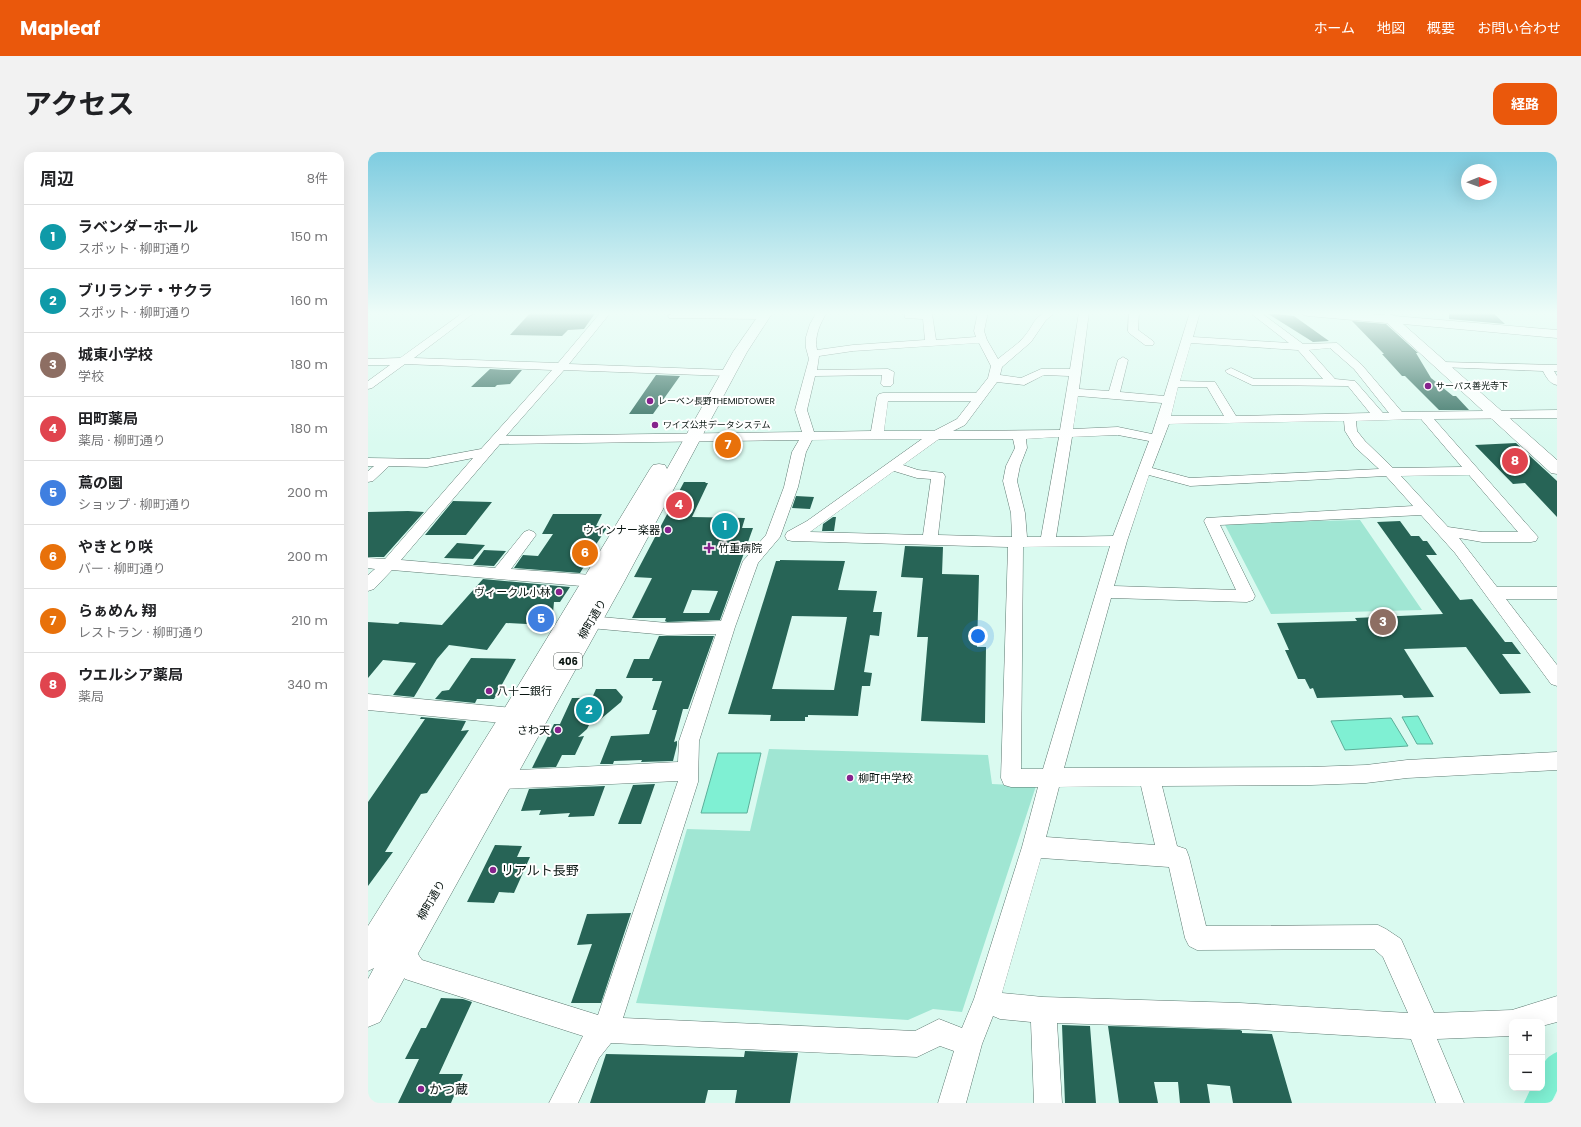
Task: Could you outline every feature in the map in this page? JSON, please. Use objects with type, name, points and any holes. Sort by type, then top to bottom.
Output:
[{"type":"highway","name":"柳町通り","points":[[368,955],[377,924],[513,716],[580,621],[604,582],[732,356]]},
{"type":"highway","name":"柳町通り","points":[[368,1010],[536,718],[580,621]]},
{"type":"street","points":[[368,386],[409,356]]},
{"type":"street","points":[[368,585],[389,564],[570,356]]},
{"type":"street","points":[[563,1103],[590,1049],[605,1030],[616,1003],[688,782],[689,741],[727,627],[751,560],[773,537],[791,487],[799,452],[808,436],[806,423],[801,410],[813,356]]},
{"type":"street","points":[[991,356],[997,366]]},
{"type":"street","points":[[792,536],[806,529],[894,467],[936,435],[961,422],[994,378],[997,366],[1008,356]]},
{"type":"street","points":[[1048,542],[1077,356]]},
{"type":"street","points":[[956,1101],[969,1044],[987,999],[1033,847],[1051,777],[1119,541],[1144,470],[1164,420],[1181,356]]},
{"type":"street","points":[[1309,356],[1332,382]]},
{"type":"street","points":[[1346,356],[1358,367],[1399,417]]},
{"type":"street","points":[[1433,356],[1557,469]]},
{"type":"street","points":[[1114,394],[1122,360]]},
{"type":"street","points":[[368,362],[403,361],[722,373]]},
{"type":"street","points":[[1443,365],[1552,368],[1552,378],[1557,382]]},
{"type":"street","points":[[1231,371],[1252,382],[1351,383],[1380,417]]},
{"type":"street","points":[[810,373],[888,372],[887,384]]},
{"type":"street","points":[[994,378],[1024,382],[1028,378],[1034,377],[1041,372],[1075,373]]},
{"type":"street","points":[[1173,384],[1211,384],[1232,420]]},
{"type":"street","points":[[1073,392],[1114,394],[1169,400]]},
{"type":"street","points":[[877,435],[883,397],[980,397]]},
{"type":"street","points":[[1164,420],[1557,414]]},
{"type":"street","points":[[1425,416],[1531,537],[1482,537],[1443,531]]},
{"type":"street","points":[[1350,418],[1351,431],[1360,444],[1390,472],[1460,549],[1557,680]]},
{"type":"street","points":[[496,440],[685,439],[877,435],[1019,435],[1118,431],[1157,439]]},
{"type":"street","points":[[1019,435],[1021,448],[1012,466],[1010,481],[1018,513],[1011,778],[1342,775],[1415,768],[1557,760]]},
{"type":"street","points":[[368,462],[428,463],[486,452]]},
{"type":"street","points":[[368,478],[385,463]]},
{"type":"street","points":[[894,467],[917,474],[938,476],[930,540]]},
{"type":"street","points":[[1144,470],[1190,482],[1390,472],[1472,471]]},
{"type":"street","points":[[1105,592],[1247,596],[1211,521],[1425,510]]},
{"type":"street","points":[[499,573],[529,535]]},
{"type":"street","points":[[773,537],[792,536],[1018,542],[1119,541]]},
{"type":"street","points":[[368,562],[604,582]]},
{"type":"street","points":[[1492,593],[1557,593]]},
{"type":"street","points":[[580,621],[668,628],[727,627]]},
{"type":"street","points":[[368,702],[536,718]]},
{"type":"street","points":[[500,780],[689,771]]},
{"type":"street","points":[[1149,776],[1169,856]]},
{"type":"street","points":[[1033,847],[1178,857],[1197,938],[1378,937],[1392,948],[1423,1027],[1450,1103]]},
{"type":"street","points":[[377,924],[414,970],[605,1030],[918,1044],[939,1032],[969,1044]]},
{"type":"street","points":[[987,999],[1000,1006],[1043,1010],[1240,1016],[1423,1027],[1509,1022]]},
{"type":"street","points":[[1523,1019],[1557,1009]]},
{"type":"street","points":[[1043,1010],[1048,1103]]},
{"type":"shaded area","points":[[1360,520],[1422,610],[1271,614],[1224,523]]},
{"type":"shaded area","points":[[1418,716],[1433,744],[1417,744],[1402,717]]},
{"type":"shaded area","points":[[1391,718],[1408,746],[1345,750],[1331,721]]},
{"type":"shaded area","points":[[769,749],[988,755],[992,784],[1036,786],[962,1012],[933,1009],[908,1020],[636,1003],[687,829],[750,831]]},
{"type":"shaded area","points":[[718,753],[761,753],[747,813],[701,813]]},
{"type":"building","name":"サーパス善光寺下","points":[[1384,356],[1418,356],[1431,378],[1453,396],[1456,396],[1469,410],[1439,410],[1405,376],[1402,376]]},
{"type":"building","points":[[490,369],[522,370],[510,384],[497,385],[495,387],[471,387]]},
{"type":"building","name":"レーベン長野THEMIDTOWER","points":[[656,375],[680,376],[653,414],[629,414]]},
{"type":"building","points":[[1516,443],[1557,481],[1557,517],[1525,483],[1513,484],[1475,445]]},
{"type":"building","name":"竹重病院","points":[[684,482],[708,483],[692,517],[745,518],[742,528],[753,528],[720,620],[667,622],[665,621],[666,618],[632,618],[652,578],[634,577]],"holes":[[[692,590],[718,591],[709,613],[683,613]]]},
{"type":"building","points":[[796,496],[814,497],[810,509],[792,508]]},
{"type":"building","points":[[453,501],[492,502],[466,535],[425,535]]},
{"type":"building","points":[[368,512],[424,512],[384,557],[368,557]]},
{"type":"building","points":[[553,514],[602,514],[596,526],[608,526],[586,560],[588,560],[580,573],[514,568],[523,555],[538,556],[553,534],[542,534]]},
{"type":"building","points":[[833,517],[836,517],[834,531],[822,531],[823,524]]},
{"type":"building","points":[[1400,521],[1411,536],[1419,536],[1423,541],[1427,541],[1437,555],[1426,555],[1460,600],[1472,599],[1505,642],[1512,642],[1521,654],[1502,654],[1531,693],[1500,694],[1466,647],[1404,649],[1434,697],[1404,698],[1402,695],[1317,698],[1313,688],[1310,689],[1305,679],[1298,679],[1285,650],[1289,650],[1277,623],[1357,621],[1355,618],[1443,614],[1377,522]]},
{"type":"building","points":[[457,543],[485,545],[473,559],[444,558]]},
{"type":"building","points":[[905,546],[943,547],[942,574],[979,575],[977,647],[986,647],[985,723],[921,721],[928,637],[917,637],[923,578],[901,577]]},
{"type":"building","points":[[484,550],[506,551],[494,566],[473,565]]},
{"type":"building","points":[[776,561],[845,561],[838,590],[877,591],[873,612],[882,612],[879,636],[870,635],[864,672],[872,673],[870,686],[862,686],[858,716],[808,715],[808,717],[805,717],[805,721],[770,721],[771,715],[728,714]],"holes":[[[792,616],[847,617],[834,690],[772,689]]]},
{"type":"building","points":[[483,579],[570,587],[560,602],[554,602],[553,613],[545,625],[506,623],[487,650],[449,645],[437,659],[414,697],[393,695],[416,663],[383,660],[368,678],[368,622],[398,624],[400,622],[442,625]]},
{"type":"building","points":[[659,636],[714,636],[688,709],[683,709],[674,742],[677,741],[673,761],[614,761],[613,764],[600,764],[611,736],[649,734],[657,710],[652,710],[662,681],[652,681],[653,678],[626,678],[634,659],[649,659]]},
{"type":"building","points":[[471,658],[516,659],[494,699],[477,699],[475,703],[435,699],[442,691],[449,690]]},
{"type":"building","points":[[596,689],[616,689],[623,697],[621,702],[596,723],[590,723],[587,729],[578,737],[584,736],[575,755],[562,755],[556,767],[532,768],[554,724],[560,724],[572,698],[592,698]]},
{"type":"building","points":[[421,717],[466,721],[461,731],[469,730],[427,793],[421,794],[385,852],[393,852],[368,886],[368,802],[425,719],[420,719]]},
{"type":"building","points":[[655,784],[641,824],[618,824],[633,785]]},
{"type":"building","points":[[605,786],[594,816],[568,817],[570,813],[539,815],[541,810],[521,811],[529,789]]},
{"type":"building","points":[[495,845],[522,846],[517,857],[530,857],[514,893],[499,892],[494,903],[467,902]]},
{"type":"building","points":[[631,913],[601,1003],[571,1003],[592,944],[577,945],[587,914]]},
{"type":"building","points":[[441,998],[463,999],[472,1002],[439,1074],[463,1074],[451,1103],[398,1103],[419,1059],[405,1059],[421,1028],[426,1028]]},
{"type":"building","points":[[1062,1025],[1090,1026],[1096,1103],[1065,1103]]},
{"type":"building","points":[[1108,1026],[1240,1030],[1242,1033],[1272,1034],[1292,1103],[1233,1103],[1230,1086],[1207,1084],[1210,1103],[1180,1103],[1178,1082],[1154,1082],[1158,1103],[1119,1103]]},
{"type":"building","points":[[745,1051],[798,1053],[790,1103],[735,1103],[737,1090],[708,1090],[705,1103],[590,1103],[606,1054],[744,1057]]},
{"type":"waterway","points":[[1537,1103],[1557,1065]]},
{"type":"place","name":"サーパス善光寺下","points":[[1428,386]]},
{"type":"place","name":"レーベン長野THEMIDTOWER","points":[[650,401]]},
{"type":"place","name":"ワイズ公共データシステム","points":[[655,425]]},
{"type":"place","name":"らぁめん 翔","points":[[728,445]]},
{"type":"place","name":"ウエルシア薬局","points":[[1515,461]]},
{"type":"place","name":"田町薬局","points":[[679,505]]},
{"type":"place","name":"ラベンダーホール","points":[[725,526]]},
{"type":"place","name":"ウインナー楽器","points":[[668,530]]},
{"type":"place","name":"竹重病院","points":[[709,548]]},
{"type":"place","name":"やきとり咲","points":[[585,553]]},
{"type":"place","name":"ヴィークル小林","points":[[559,592]]},
{"type":"place","name":"蔦の園","points":[[541,619]]},
{"type":"place","name":"城東小学校","points":[[1383,622]]},
{"type":"place","name":"八十二銀行","points":[[489,691]]},
{"type":"place","name":"ブリランテ・サクラ","points":[[589,710]]},
{"type":"place","name":"さわ天","points":[[558,730]]},
{"type":"place","name":"柳町中学校","points":[[850,778]]},
{"type":"place","name":"リアルト長野","points":[[493,870]]},
{"type":"place","name":"かつ蔵","points":[[421,1089]]}]
